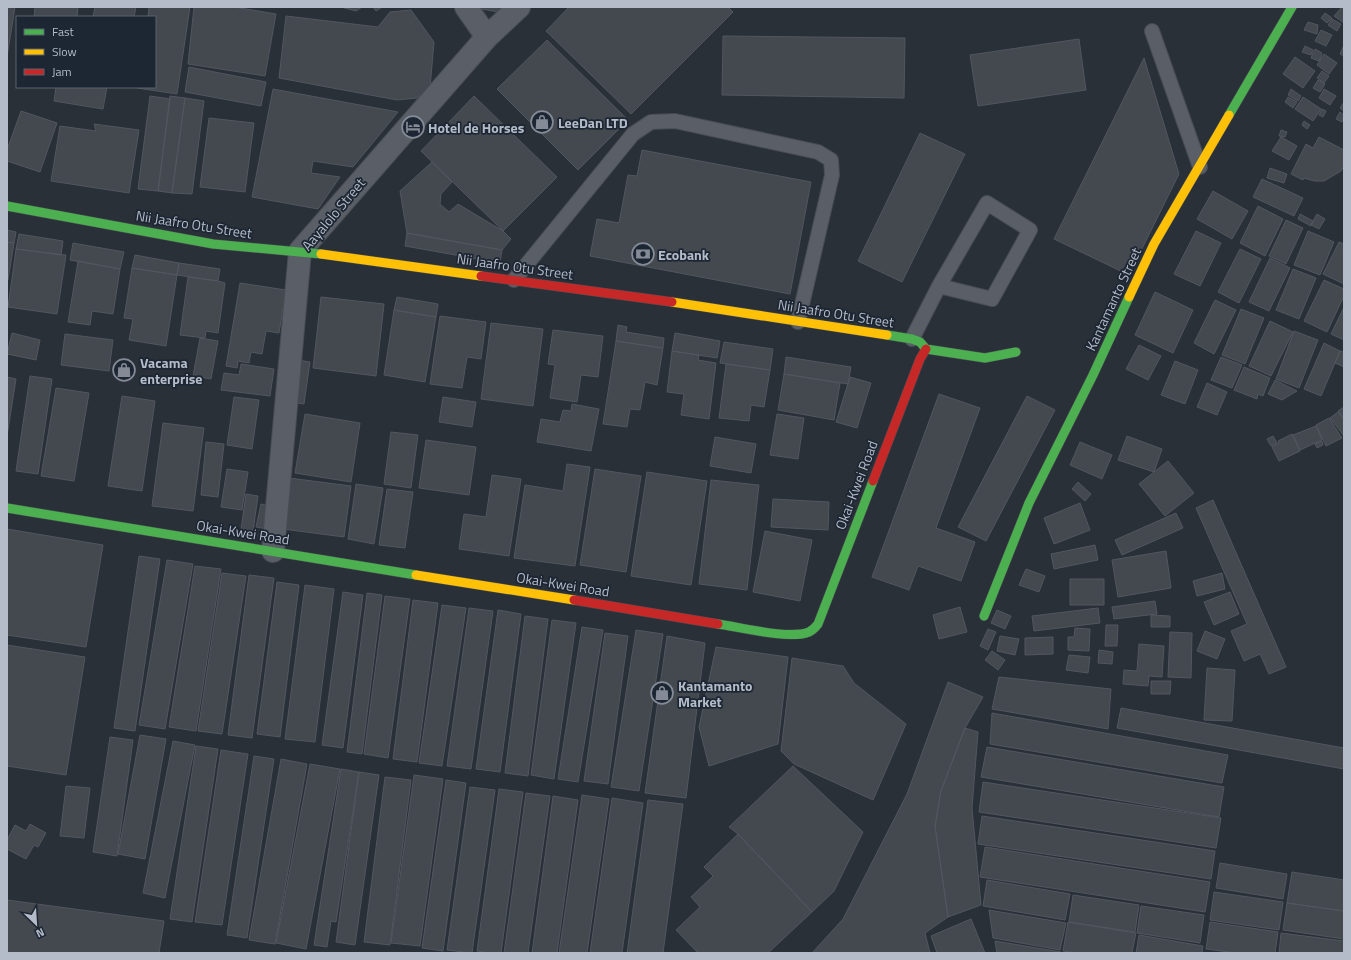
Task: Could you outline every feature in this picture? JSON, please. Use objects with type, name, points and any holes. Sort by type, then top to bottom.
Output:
[{"type":"street","points":[[466,7],[487,38]]},
{"type":"street","name":"Aayalolo Street","points":[[273,551],[300,251],[487,38],[519,7]]},
{"type":"street","name":"Kantamanto Street","points":[[984,616],[1029,503],[1093,375],[1154,244],[1292,7]]},
{"type":"street","name":"Nii Jaafro Otu Street","points":[[7,206],[213,244],[300,251],[514,280],[661,300],[912,339],[920,342],[926,349],[985,358],[1016,352]]},
{"type":"street","name":"Okai-Kwei Road","points":[[7,508],[788,635],[807,634],[815,629],[818,624],[920,359],[926,349]]},
{"type":"lane","points":[[1152,32],[1200,167]]},
{"type":"lane","points":[[514,280],[633,134],[651,122],[675,121],[818,152],[831,160],[832,174],[798,322]]},
{"type":"lane","points":[[912,339],[939,286],[987,203],[1030,230],[992,299],[939,286]]},
{"type":"building","points":[[7,7],[15,7],[7,57]]},
{"type":"building","points":[[35,7],[78,7],[77,16],[34,16]]},
{"type":"building","points":[[95,7],[136,7],[134,16],[93,16]]},
{"type":"building","points":[[149,7],[190,7],[177,94],[137,88],[156,88],[156,16],[148,16]]},
{"type":"building","points":[[194,7],[234,7],[276,14],[265,76],[188,64]]},
{"type":"building","points":[[341,7],[362,7],[356,11]]},
{"type":"building","points":[[373,7],[382,7],[376,11]]},
{"type":"building","points":[[472,7],[504,7],[503,13]]},
{"type":"building","points":[[569,7],[728,7],[733,12],[631,114],[546,31]]},
{"type":"building","points":[[1342,7],[1344,9],[1344,23],[1334,16]]},
{"type":"building","points":[[411,10],[434,42],[430,88],[417,98],[397,100],[279,78],[286,16],[378,27],[390,12]]},
{"type":"building","points":[[1325,13],[1332,18],[1327,23],[1321,18]]},
{"type":"building","points":[[1332,19],[1341,24],[1337,31],[1328,25]]},
{"type":"building","points":[[1308,22],[1318,25],[1317,34],[1304,30]]},
{"type":"building","points":[[1321,30],[1332,35],[1326,46],[1315,41]]},
{"type":"building","points":[[723,36],[905,38],[904,98],[722,95]]},
{"type":"building","points":[[1079,39],[1086,90],[978,106],[970,55]]},
{"type":"building","points":[[547,40],[628,120],[578,170],[497,89]]},
{"type":"building","points":[[1344,45],[1344,56],[1340,54]]},
{"type":"building","points":[[1305,46],[1313,50],[1311,55],[1302,52]]},
{"type":"building","points":[[1315,49],[1322,53],[1319,61],[1311,58]]},
{"type":"building","points":[[1324,54],[1337,63],[1329,74],[1317,65]]},
{"type":"building","points":[[1295,57],[1315,71],[1303,88],[1283,74]]},
{"type":"building","points":[[1144,58],[1179,174],[1129,275],[1054,239]]},
{"type":"building","points":[[189,67],[266,82],[261,106],[185,92]]},
{"type":"building","points":[[1322,71],[1329,76],[1324,83],[1317,78]]},
{"type":"building","points":[[1318,80],[1325,84],[1320,92],[1313,88]]},
{"type":"building","points":[[56,88],[107,88],[103,109],[54,101]]},
{"type":"building","points":[[273,89],[398,112],[353,167],[313,161],[311,173],[340,177],[318,209],[252,197]]},
{"type":"building","points":[[1291,89],[1301,96],[1298,101],[1288,95]]},
{"type":"building","points":[[1324,89],[1336,96],[1330,105],[1319,98]]},
{"type":"building","points":[[150,96],[170,99],[158,191],[138,189]]},
{"type":"building","points":[[170,96],[185,98],[172,193],[158,191]]},
{"type":"building","points":[[474,96],[557,177],[503,231],[421,151]]},
{"type":"building","points":[[1288,97],[1297,102],[1293,108],[1285,102]]},
{"type":"building","points":[[1303,97],[1321,109],[1313,121],[1295,109]]},
{"type":"building","points":[[185,98],[204,101],[192,194],[172,193]]},
{"type":"building","points":[[1344,102],[1344,111],[1340,108]]},
{"type":"building","points":[[1322,109],[1326,111],[1323,117],[1319,115]]},
{"type":"building","points":[[21,111],[57,123],[40,172],[7,161],[7,150]]},
{"type":"building","points":[[1340,112],[1344,115],[1342,122],[1336,119]]},
{"type":"building","points":[[209,118],[254,123],[245,192],[200,187]]},
{"type":"building","points":[[1304,121],[1310,125],[1307,129],[1302,125]]},
{"type":"building","points":[[94,124],[139,130],[129,193],[51,181],[60,126],[96,131]]},
{"type":"building","points":[[1281,130],[1287,132],[1285,137],[1279,136]]},
{"type":"building","points":[[920,133],[965,154],[902,282],[858,261]]},
{"type":"building","points":[[1281,137],[1297,146],[1289,160],[1272,151]]},
{"type":"building","points":[[1319,137],[1344,150],[1344,166],[1341,171],[1324,181],[1314,181],[1304,178],[1303,180],[1291,174],[1306,144],[1313,148]]},
{"type":"building","points":[[642,150],[811,182],[790,294],[590,256],[597,219],[619,223],[628,175],[637,176]]},
{"type":"building","points":[[432,162],[452,182],[441,194],[440,204],[449,212],[458,204],[503,231],[511,239],[502,250],[407,233],[400,191]]},
{"type":"building","points":[[1270,168],[1287,174],[1284,183],[1267,178]]},
{"type":"building","points":[[1262,179],[1303,198],[1294,216],[1253,197]]},
{"type":"building","points":[[1213,191],[1248,211],[1232,239],[1197,219]]},
{"type":"building","points":[[1258,206],[1283,219],[1265,256],[1240,243]]},
{"type":"building","points":[[1300,214],[1313,221],[1311,226],[1298,219]]},
{"type":"building","points":[[1317,214],[1325,219],[1319,229],[1311,225]]},
{"type":"building","points":[[1286,220],[1303,228],[1286,264],[1269,256]]},
{"type":"building","points":[[7,230],[16,232],[14,243],[7,242]]},
{"type":"building","points":[[1196,231],[1221,243],[1200,286],[1174,274]]},
{"type":"building","points":[[1308,231],[1334,242],[1320,275],[1294,265]]},
{"type":"building","points":[[407,233],[502,250],[500,263],[405,246]]},
{"type":"building","points":[[19,234],[63,241],[61,255],[16,249]]},
{"type":"building","points":[[7,242],[14,243],[8,280],[7,280]]},
{"type":"building","points":[[1339,242],[1344,244],[1344,284],[1323,274]]},
{"type":"building","points":[[73,243],[124,252],[120,269],[70,260]]},
{"type":"building","points":[[16,249],[66,255],[57,314],[8,307]]},
{"type":"building","points":[[1240,249],[1261,259],[1239,303],[1218,292]]},
{"type":"building","points":[[135,255],[179,263],[177,275],[132,268]]},
{"type":"building","points":[[1270,258],[1290,268],[1269,311],[1249,302]]},
{"type":"building","points":[[78,261],[120,269],[113,314],[92,311],[90,325],[68,322]]},
{"type":"building","points":[[179,263],[220,269],[218,281],[177,275]]},
{"type":"building","points":[[132,268],[177,275],[166,346],[129,340],[133,319],[124,318]]},
{"type":"building","points":[[1293,269],[1316,278],[1299,319],[1276,310]]},
{"type":"building","points":[[188,277],[225,283],[218,333],[206,331],[205,338],[180,335]]},
{"type":"building","points":[[1324,280],[1344,289],[1344,296],[1327,332],[1304,321]]},
{"type":"building","points":[[240,283],[286,290],[279,333],[266,331],[262,354],[251,352],[249,363],[238,361],[237,368],[226,366]]},
{"type":"building","points":[[1155,292],[1193,310],[1173,353],[1135,335]]},
{"type":"building","points":[[321,297],[384,304],[376,376],[313,368]]},
{"type":"building","points":[[397,297],[438,304],[436,317],[394,310]]},
{"type":"building","points":[[1215,300],[1236,310],[1214,354],[1194,343]]},
{"type":"building","points":[[1344,307],[1344,340],[1331,334]]},
{"type":"building","points":[[1241,309],[1264,318],[1245,364],[1222,355]]},
{"type":"building","points":[[394,310],[436,317],[425,382],[384,375]]},
{"type":"building","points":[[440,316],[486,322],[481,359],[467,357],[462,388],[430,384]]},
{"type":"building","points":[[1270,321],[1293,332],[1271,376],[1249,366]]},
{"type":"building","points":[[491,323],[543,329],[533,406],[481,399]]},
{"type":"building","points":[[618,325],[627,327],[626,332],[664,338],[663,348],[616,341]]},
{"type":"building","points":[[553,330],[603,336],[598,377],[581,375],[577,402],[550,398],[555,365],[548,364]]},
{"type":"building","points":[[1294,331],[1318,340],[1299,388],[1276,379]]},
{"type":"building","points":[[12,333],[40,340],[36,360],[7,354]]},
{"type":"building","points":[[675,333],[720,341],[717,358],[672,351]]},
{"type":"building","points":[[65,334],[113,340],[109,371],[61,365]]},
{"type":"building","points":[[200,338],[218,341],[211,379],[193,376]]},
{"type":"building","points":[[616,341],[663,348],[657,385],[645,382],[640,410],[630,409],[627,427],[603,424]]},
{"type":"building","points":[[724,342],[773,349],[770,370],[720,363]]},
{"type":"building","points":[[1324,343],[1340,351],[1321,396],[1304,389]]},
{"type":"building","points":[[1139,345],[1161,356],[1148,380],[1126,369]]},
{"type":"building","points":[[672,351],[699,355],[698,360],[716,363],[709,419],[681,415],[684,394],[667,392]]},
{"type":"building","points":[[1340,351],[1344,352],[1344,367],[1335,363]]},
{"type":"building","points":[[786,357],[851,367],[848,384],[784,374]]},
{"type":"building","points":[[1221,357],[1242,365],[1232,388],[1211,380]]},
{"type":"building","points":[[297,360],[310,362],[304,404],[291,402]]},
{"type":"building","points":[[1175,361],[1198,370],[1185,404],[1161,395]]},
{"type":"building","points":[[241,364],[274,369],[270,396],[221,390],[224,373],[239,375]]},
{"type":"building","points":[[726,364],[770,370],[764,407],[751,405],[749,421],[719,418]]},
{"type":"building","points":[[1244,367],[1270,378],[1263,396],[1258,394],[1257,399],[1234,390]]},
{"type":"building","points":[[784,374],[840,383],[834,420],[778,410]]},
{"type":"building","points":[[30,376],[52,379],[38,474],[16,471]]},
{"type":"building","points":[[7,377],[16,379],[7,436]]},
{"type":"building","points":[[850,377],[871,383],[857,428],[836,422]]},
{"type":"building","points":[[1275,380],[1297,391],[1282,400],[1268,394]]},
{"type":"building","points":[[1207,383],[1227,392],[1217,415],[1197,407]]},
{"type":"building","points":[[56,388],[89,393],[74,481],[41,476]]},
{"type":"building","points":[[939,394],[980,408],[936,528],[975,542],[961,581],[918,566],[909,590],[872,577]]},
{"type":"building","points":[[122,396],[155,401],[142,491],[108,486]]},
{"type":"building","points":[[1027,396],[1055,410],[986,541],[958,527]]},
{"type":"building","points":[[234,397],[259,400],[252,449],[227,445]]},
{"type":"building","points":[[443,397],[476,402],[472,427],[439,422]]},
{"type":"building","points":[[572,404],[599,409],[591,451],[537,442],[541,419],[560,422],[563,410],[571,411]]},
{"type":"building","points":[[1344,407],[1344,419],[1338,411]]},
{"type":"building","points":[[1338,412],[1344,420],[1344,436],[1330,418]]},
{"type":"building","points":[[305,414],[360,423],[351,482],[295,473]]},
{"type":"building","points":[[777,414],[804,418],[798,459],[770,455]]},
{"type":"building","points":[[1329,418],[1342,438],[1326,446],[1316,425]]},
{"type":"building","points":[[163,423],[204,428],[193,511],[152,506]]},
{"type":"building","points":[[1316,426],[1322,440],[1300,450],[1293,435]]},
{"type":"building","points":[[391,432],[418,435],[411,488],[384,484]]},
{"type":"building","points":[[1292,434],[1300,451],[1279,461],[1272,447],[1279,443],[1278,441]]},
{"type":"building","points":[[1127,436],[1162,449],[1154,472],[1118,460]]},
{"type":"building","points":[[1273,436],[1277,443],[1271,446],[1267,439]]},
{"type":"building","points":[[715,437],[756,444],[751,473],[710,466]]},
{"type":"building","points":[[426,440],[476,447],[469,495],[419,488]]},
{"type":"building","points":[[1322,441],[1323,445],[1317,448],[1315,444]]},
{"type":"building","points":[[206,442],[224,444],[218,497],[201,495]]},
{"type":"building","points":[[1080,442],[1112,455],[1102,479],[1070,465]]},
{"type":"building","points":[[1168,461],[1194,493],[1165,516],[1139,484]]},
{"type":"building","points":[[567,464],[590,467],[575,566],[514,558],[525,485],[563,491]]},
{"type":"building","points":[[227,469],[248,472],[242,510],[221,507]]},
{"type":"building","points":[[595,469],[641,476],[626,572],[580,565]]},
{"type":"building","points":[[647,472],[707,481],[691,585],[631,576]]},
{"type":"building","points":[[492,475],[521,479],[509,556],[459,549],[464,514],[486,517]]},
{"type":"building","points":[[289,478],[351,486],[344,537],[283,529]]},
{"type":"building","points":[[711,480],[759,485],[747,590],[699,584]]},
{"type":"building","points":[[1078,482],[1091,494],[1085,501],[1072,489]]},
{"type":"building","points":[[356,484],[383,488],[374,544],[348,539]]},
{"type":"building","points":[[387,489],[413,492],[405,548],[379,545]]},
{"type":"building","points":[[246,494],[258,496],[253,531],[241,529]]},
{"type":"building","points":[[773,499],[829,502],[828,530],[771,527]]},
{"type":"building","points":[[1213,500],[1286,667],[1269,674],[1260,654],[1244,661],[1231,631],[1247,624],[1196,508]]},
{"type":"building","points":[[1080,503],[1090,530],[1054,544],[1044,518]]},
{"type":"building","points":[[261,504],[271,506],[267,529],[256,527]]},
{"type":"building","points":[[1176,513],[1183,528],[1122,555],[1115,540]]},
{"type":"building","points":[[7,529],[103,545],[86,647],[7,635]]},
{"type":"building","points":[[765,531],[812,540],[800,601],[753,592]]},
{"type":"building","points":[[1095,545],[1098,560],[1054,569],[1051,554]]},
{"type":"building","points":[[1166,551],[1171,588],[1118,597],[1112,560]]},
{"type":"building","points":[[139,556],[160,559],[135,731],[114,728]]},
{"type":"building","points":[[167,560],[193,564],[165,729],[139,725]]},
{"type":"building","points":[[195,566],[221,569],[196,731],[169,727]]},
{"type":"building","points":[[1026,569],[1045,576],[1039,592],[1019,585]]},
{"type":"building","points":[[222,573],[246,576],[222,734],[198,731]]},
{"type":"building","points":[[1222,573],[1225,589],[1197,596],[1193,581]]},
{"type":"building","points":[[249,575],[274,578],[252,738],[228,735]]},
{"type":"building","points":[[1070,579],[1104,579],[1104,605],[1070,605]]},
{"type":"building","points":[[277,582],[299,585],[280,737],[257,734]]},
{"type":"building","points":[[305,585],[334,589],[315,742],[285,739]]},
{"type":"building","points":[[343,592],[363,595],[343,748],[322,745]]},
{"type":"building","points":[[1230,592],[1239,614],[1214,625],[1204,602]]},
{"type":"building","points":[[367,593],[382,595],[362,754],[347,752]]},
{"type":"building","points":[[385,596],[410,599],[388,758],[364,754]]},
{"type":"building","points":[[413,600],[438,603],[417,762],[393,759]]},
{"type":"building","points":[[1155,601],[1157,614],[1114,619],[1112,607]]},
{"type":"building","points":[[442,605],[466,608],[442,766],[419,763]]},
{"type":"building","points":[[960,607],[967,632],[939,639],[933,615]]},
{"type":"building","points":[[469,608],[493,611],[471,769],[447,766]]},
{"type":"building","points":[[1098,608],[1100,623],[1034,631],[1032,616]]},
{"type":"building","points":[[498,610],[521,614],[500,772],[476,769]]},
{"type":"building","points":[[997,610],[1011,616],[1005,629],[991,623]]},
{"type":"building","points":[[1151,615],[1170,616],[1170,627],[1151,627]]},
{"type":"building","points":[[525,616],[548,619],[528,776],[505,773]]},
{"type":"building","points":[[552,620],[576,623],[554,779],[531,775]]},
{"type":"building","points":[[1106,625],[1118,625],[1117,646],[1105,646]]},
{"type":"building","points":[[582,627],[603,630],[578,782],[558,779]]},
{"type":"building","points":[[1075,628],[1090,629],[1089,651],[1068,650],[1068,637],[1074,637]]},
{"type":"building","points":[[988,629],[996,632],[988,650],[980,646]]},
{"type":"building","points":[[636,630],[663,634],[639,791],[611,787]]},
{"type":"building","points":[[1205,631],[1225,639],[1217,659],[1197,651]]},
{"type":"building","points":[[1170,632],[1192,633],[1191,678],[1168,677]]},
{"type":"building","points":[[605,633],[628,636],[608,784],[584,781]]},
{"type":"building","points":[[667,636],[705,643],[686,798],[645,793]]},
{"type":"building","points":[[1000,636],[1019,639],[1015,655],[997,651]]},
{"type":"building","points":[[1053,637],[1053,654],[1025,655],[1025,638]]},
{"type":"building","points":[[1139,644],[1164,646],[1162,677],[1149,676],[1148,686],[1123,684],[1124,670],[1137,671]]},
{"type":"building","points":[[7,645],[85,657],[66,775],[7,766]]},
{"type":"building","points":[[716,647],[788,657],[778,744],[709,766],[699,727]]},
{"type":"building","points":[[1099,650],[1113,652],[1112,664],[1098,663]]},
{"type":"building","points":[[992,651],[1005,660],[998,670],[985,660]]},
{"type":"building","points":[[1069,655],[1090,657],[1088,673],[1066,670]]},
{"type":"building","points":[[792,658],[843,666],[854,683],[906,724],[873,800],[794,764],[781,751]]},
{"type":"building","points":[[1207,668],[1235,670],[1232,721],[1204,720]]},
{"type":"building","points":[[999,677],[1111,689],[1108,729],[992,709]]},
{"type":"building","points":[[1151,681],[1171,681],[1170,694],[1151,694]]},
{"type":"building","points":[[948,682],[983,697],[965,728],[941,791],[935,826],[948,917],[925,933],[930,953],[812,953],[843,919],[907,794]]},
{"type":"building","points":[[1121,708],[1344,748],[1344,769],[1117,728]]},
{"type":"building","points":[[992,713],[1228,755],[1222,783],[990,744]]},
{"type":"building","points":[[965,728],[978,732],[972,808],[981,905],[948,917],[935,826],[941,791]]},
{"type":"building","points":[[140,735],[166,739],[145,859],[118,854]]},
{"type":"building","points":[[110,737],[133,740],[117,856],[93,852]]},
{"type":"building","points":[[173,741],[195,745],[165,898],[143,893]]},
{"type":"building","points":[[196,746],[218,749],[192,922],[170,919]]},
{"type":"building","points":[[987,747],[1224,787],[1219,817],[981,777]]},
{"type":"building","points":[[221,750],[248,754],[222,925],[195,922]]},
{"type":"building","points":[[254,756],[274,759],[247,938],[227,935]]},
{"type":"building","points":[[281,759],[307,764],[275,944],[249,940]]},
{"type":"building","points":[[310,764],[340,769],[306,949],[276,943]]},
{"type":"building","points":[[793,766],[863,832],[834,891],[812,912],[738,834],[729,827]]},
{"type":"building","points":[[341,769],[359,772],[336,922],[331,921],[327,947],[314,945]]},
{"type":"building","points":[[359,772],[379,775],[355,945],[336,942]]},
{"type":"building","points":[[414,775],[443,779],[420,946],[391,943]]},
{"type":"building","points":[[385,777],[411,780],[390,945],[364,942]]},
{"type":"building","points":[[446,780],[466,783],[443,951],[422,948]]},
{"type":"building","points":[[983,782],[1221,818],[1216,848],[979,812]]},
{"type":"building","points":[[66,786],[90,788],[84,838],[60,836]]},
{"type":"building","points":[[470,787],[495,790],[472,953],[447,950]]},
{"type":"building","points":[[499,789],[523,792],[501,953],[490,953],[477,951]]},
{"type":"building","points":[[526,793],[550,796],[528,953],[504,953]]},
{"type":"building","points":[[582,795],[609,799],[587,953],[559,953]]},
{"type":"building","points":[[553,796],[578,800],[557,953],[532,953]]},
{"type":"building","points":[[612,798],[643,803],[622,953],[590,953]]},
{"type":"building","points":[[648,800],[683,804],[663,953],[627,953]]},
{"type":"building","points":[[982,816],[1215,851],[1211,879],[978,844]]},
{"type":"building","points":[[30,824],[46,833],[38,847],[34,845],[26,859],[7,849],[7,840],[15,825],[26,831]]},
{"type":"building","points":[[738,834],[812,912],[768,953],[698,953],[676,930],[700,907],[691,897],[713,876],[704,867]]},
{"type":"building","points":[[985,847],[1210,882],[1205,912],[980,877]]},
{"type":"building","points":[[1220,863],[1287,874],[1283,899],[1216,888]]},
{"type":"building","points":[[1292,872],[1344,880],[1344,911],[1287,903]]},
{"type":"building","points":[[987,880],[1070,894],[1065,920],[983,906]]},
{"type":"building","points":[[1214,892],[1283,902],[1279,930],[1210,920]]},
{"type":"building","points":[[1073,895],[1139,905],[1135,932],[1069,922]]},
{"type":"building","points":[[7,900],[164,921],[159,953],[7,953]]},
{"type":"building","points":[[1287,903],[1344,911],[1344,939],[1283,930]]},
{"type":"building","points":[[1141,906],[1204,915],[1200,943],[1137,933]]},
{"type":"building","points":[[989,910],[1066,923],[1060,950],[993,938]]},
{"type":"building","points":[[971,919],[985,953],[937,953],[931,936]]},
{"type":"building","points":[[1068,922],[1136,933],[1132,953],[1076,953],[1063,951]]},
{"type":"building","points":[[1210,922],[1278,932],[1275,953],[1236,953],[1206,949]]},
{"type":"building","points":[[1281,933],[1344,941],[1344,953],[1279,953]]},
{"type":"building","points":[[1139,935],[1203,946],[1202,953],[1136,953]]},
{"type":"building","points":[[995,941],[1061,952],[1061,953],[997,953]]},
{"type":"traffic: fast","points":[[1229,115],[1292,7]]},
{"type":"traffic: fast","points":[[7,206],[213,244],[321,254]]},
{"type":"traffic: fast","points":[[984,616],[1029,503],[1093,375],[1129,297]]},
{"type":"traffic: fast","points":[[887,335],[912,339],[920,342],[926,349],[985,358],[1016,352]]},
{"type":"traffic: fast","points":[[718,624],[790,635],[809,632],[814,629],[818,624],[873,481]]},
{"type":"traffic: fast","points":[[7,508],[416,575]]},
{"type":"traffic: slow","points":[[1129,297],[1154,244],[1229,115]]},
{"type":"traffic: slow","points":[[321,254],[481,276]]},
{"type":"traffic: slow","points":[[672,302],[887,335]]},
{"type":"traffic: slow","points":[[416,575],[574,600]]},
{"type":"traffic: jam","points":[[481,276],[672,302]]},
{"type":"traffic: jam","points":[[873,481],[920,359],[926,349]]},
{"type":"traffic: jam","points":[[574,600],[718,624]]},
{"type":"place","name":"LeeDan LTD","points":[[542,122]]},
{"type":"place","name":"Hotel de Horses","points":[[413,127]]},
{"type":"place","name":"Ecobank","points":[[643,254]]},
{"type":"place","name":"Vacama enterprise","points":[[124,370]]},
{"type":"place","name":"Kantamanto Market","points":[[662,693]]}]
